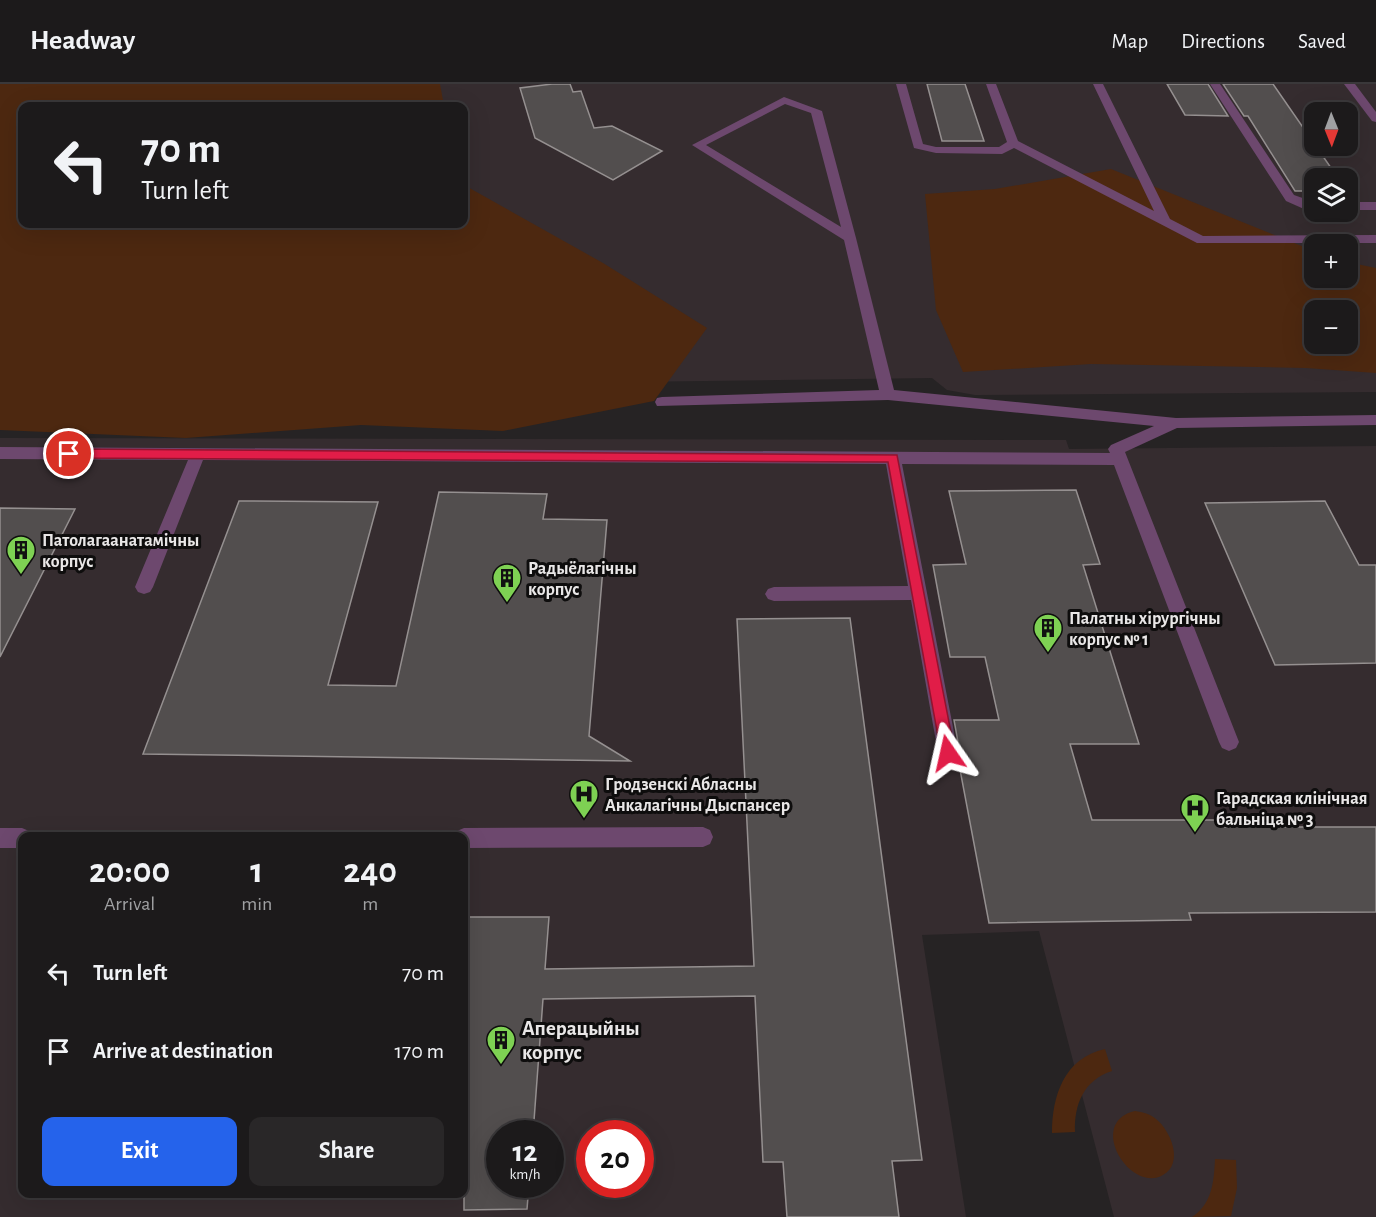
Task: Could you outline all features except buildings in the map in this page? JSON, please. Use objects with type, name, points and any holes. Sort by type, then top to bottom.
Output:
[{"type":"lane","points":[[901,84],[918,146],[936,150],[1002,151],[1013,143]]},
{"type":"lane","points":[[992,84],[1013,143],[1201,240],[1376,239]]},
{"type":"lane","points":[[1098,84],[1165,221]]},
{"type":"lane","points":[[1215,84],[1290,198],[1304,204]]},
{"type":"lane","points":[[1349,84],[1376,119]]},
{"type":"lane","points":[[850,238],[698,145],[784,100],[816,111],[850,238],[882,379],[888,394]]},
{"type":"lane","points":[[1358,206],[1376,206]]},
{"type":"lane","points":[[662,402],[888,394],[1176,423],[1376,420]]},
{"type":"lane","points":[[1176,423],[1116,449],[1229,742]]},
{"type":"lane","points":[[0,453],[1120,459]]},
{"type":"lane","points":[[144,587],[198,454]]},
{"type":"lane","points":[[893,458],[948,753]]},
{"type":"lane","points":[[774,594],[918,593]]},
{"type":"lane","points":[[468,838],[703,837]]},
{"type":"lane","points":[[0,838],[18,838]]},
{"type":"shaded area","points":[[0,84],[440,84],[443,102],[18,102],[18,228],[468,228],[468,187],[603,263],[707,328],[654,401],[503,431],[361,425],[186,438],[0,430]]},
{"type":"shaded area","points":[[309,84],[1376,84],[1376,392],[975,395],[947,390],[932,378],[233,387],[458,228],[468,228],[468,102],[305,102]]},
{"type":"shaded area","points":[[1111,169],[1304,247],[1304,288],[1358,288],[1358,264],[1376,268],[1376,373],[1306,368],[1091,364],[963,372],[936,310],[925,194],[995,189]]},
{"type":"shaded area","name":"Гродзенскі Абласны Анкалагічны Дыспансер","points":[[0,438],[1066,440],[1069,449],[1376,446],[1376,1217],[1114,1217],[1039,931],[922,935],[966,1217],[0,1217]]},
{"type":"shaded area","points":[[1105,1049],[1112,1071],[1094,1080],[1083,1094],[1076,1112],[1075,1132],[1052,1133],[1055,1106],[1063,1080],[1079,1061]]},
{"type":"shaded area","points":[[1135,1111],[1156,1119],[1170,1139],[1174,1155],[1173,1163],[1163,1175],[1150,1178],[1138,1175],[1118,1154],[1114,1141],[1114,1128],[1121,1118]]},
{"type":"shaded area","points":[[1215,1159],[1236,1160],[1237,1188],[1231,1216],[1192,1217],[1204,1206],[1211,1192]]},
{"type":"place","name":"Патолагаанатамічны корпус","points":[[21,576]]},
{"type":"place","name":"Радыёлагічны корпус","points":[[507,604]]},
{"type":"place","name":"Палатны хірургічны корпус № 1","points":[[1048,654]]},
{"type":"place","name":"Гродзенскі Абласны Анкалагічны Дыспансер","points":[[584,820]]},
{"type":"place","name":"Гарадская клінічная бальніца № 3","points":[[1195,834]]},
{"type":"place","name":"Аперацыйны корпус","points":[[501,1066]]},
{"type":"route","points":[[69,454],[893,458],[948,753]]}]
